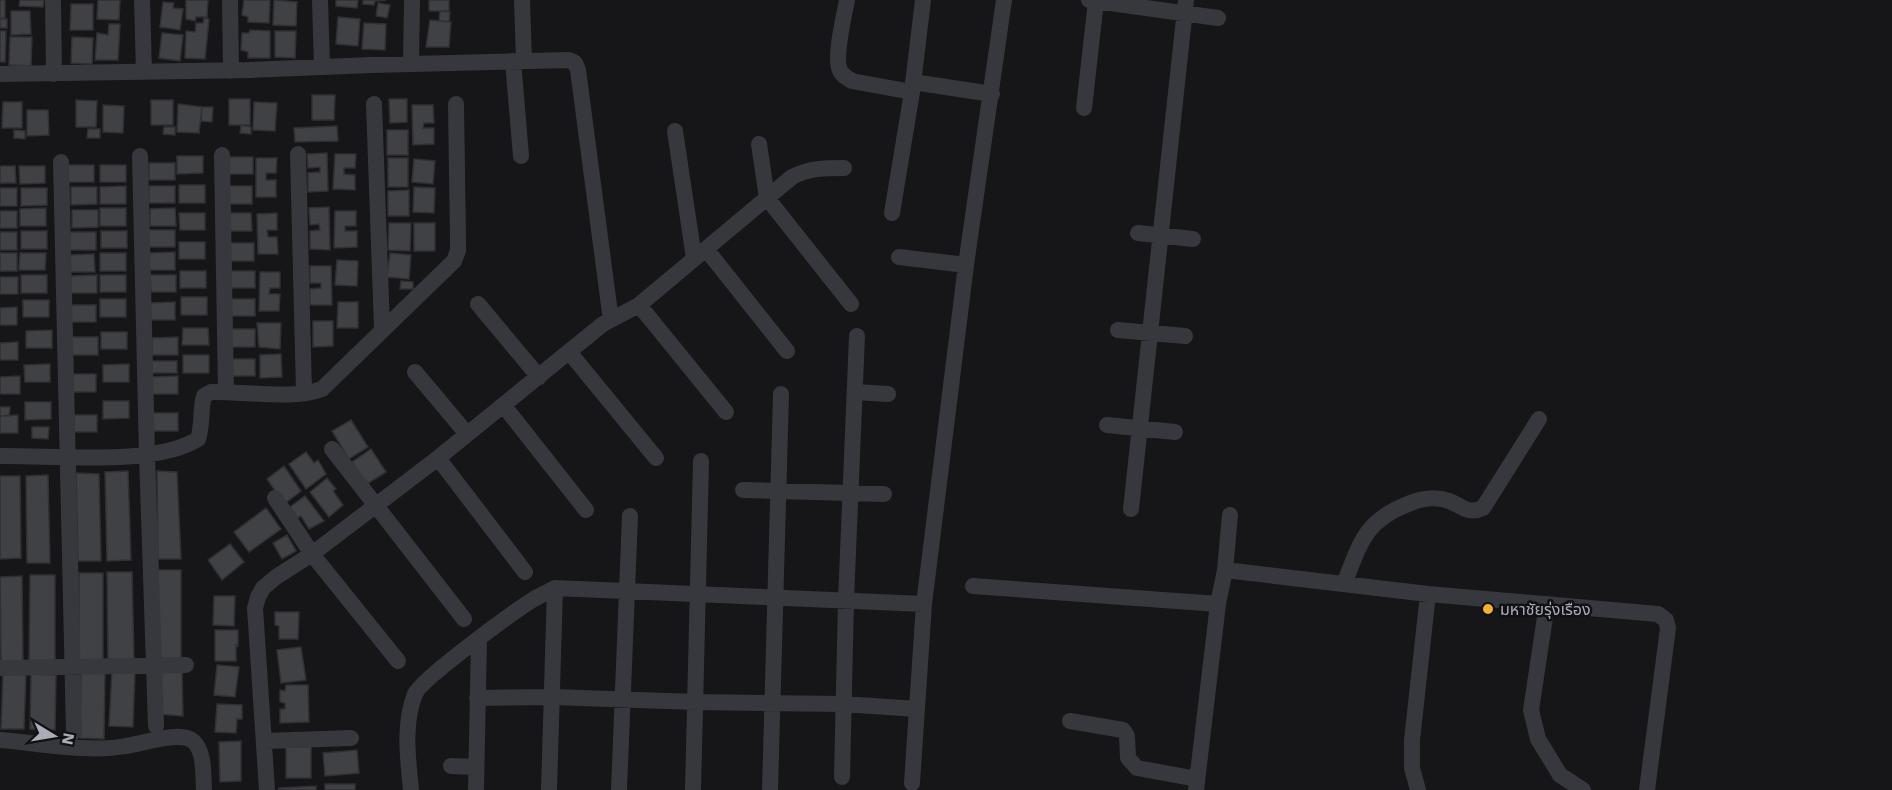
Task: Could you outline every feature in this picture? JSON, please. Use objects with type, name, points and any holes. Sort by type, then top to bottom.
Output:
[{"type":"street","points":[[53,0],[54,74]]},
{"type":"street","points":[[142,0],[144,72]]},
{"type":"street","points":[[230,0],[231,71]]},
{"type":"street","points":[[320,0],[322,67]]},
{"type":"street","points":[[411,64],[412,0]]},
{"type":"street","points":[[521,156],[518,61],[522,0]]},
{"type":"street","points":[[847,0],[839,54],[839,69],[844,76],[852,81],[992,94]]},
{"type":"street","points":[[892,213],[913,87],[923,0]]},
{"type":"street","points":[[912,783],[924,604],[966,265],[1004,0]]},
{"type":"street","points":[[1084,108],[1093,1],[1185,6],[1218,18]]},
{"type":"street","points":[[1131,509],[1185,6]]},
{"type":"street","points":[[0,75],[231,71],[569,60],[575,63],[578,70],[612,318]]},
{"type":"street","points":[[374,104],[382,328]]},
{"type":"street","points":[[0,456],[68,458],[147,455],[191,443],[198,438],[204,396],[211,392],[276,394],[312,393],[322,389],[382,328],[445,272],[454,261],[458,251],[456,104]]},
{"type":"street","points":[[675,131],[700,253],[787,351]]},
{"type":"street","points":[[759,144],[767,198],[851,304]]},
{"type":"street","points":[[298,154],[304,393]]},
{"type":"street","points":[[222,155],[226,392]]},
{"type":"street","points":[[140,156],[156,726]]},
{"type":"street","points":[[61,162],[74,732]]},
{"type":"street","points":[[267,790],[256,617],[258,597],[263,588],[312,554],[438,458],[612,318],[639,305],[792,177],[815,168],[844,168]]},
{"type":"street","points":[[1138,233],[1193,239]]},
{"type":"street","points":[[899,257],[966,265]]},
{"type":"street","points":[[478,304],[539,377]]},
{"type":"street","points":[[639,305],[726,412]]},
{"type":"street","points":[[1118,330],[1185,336]]},
{"type":"street","points":[[842,777],[846,600],[857,336]]},
{"type":"street","points":[[570,353],[656,458]]},
{"type":"street","points":[[415,372],[466,434]]},
{"type":"street","points":[[855,392],[888,394]]},
{"type":"street","points":[[770,790],[781,394]]},
{"type":"street","points":[[504,406],[586,510]]},
{"type":"street","points":[[1344,584],[1362,540],[1370,527],[1390,511],[1416,501],[1435,498],[1475,512],[1483,508],[1539,419]]},
{"type":"street","points":[[1107,425],[1175,432]]},
{"type":"street","points":[[332,449],[464,620]]},
{"type":"street","points":[[438,458],[525,572]]},
{"type":"street","points":[[693,790],[702,461]]},
{"type":"street","points":[[743,490],[884,494]]},
{"type":"street","points":[[275,498],[312,554],[398,661]]},
{"type":"street","points":[[1070,721],[1123,730],[1127,736],[1128,758],[1137,768],[1197,785],[1230,515]]},
{"type":"street","points":[[619,790],[630,516]]},
{"type":"street","points":[[1225,570],[1428,594],[1658,614],[1666,620],[1668,628],[1647,790]]},
{"type":"street","points":[[973,586],[1218,604]]},
{"type":"street","points":[[411,790],[409,714],[416,691],[437,671],[479,639],[534,599],[555,588],[924,604]]},
{"type":"street","points":[[549,790],[555,588]]},
{"type":"street","points":[[1418,790],[1412,768],[1412,740],[1428,594]]},
{"type":"street","points":[[1547,604],[1531,710],[1538,739],[1560,775],[1583,790]]},
{"type":"street","points":[[476,790],[479,639]]},
{"type":"street","points":[[0,669],[186,665]]},
{"type":"street","points":[[477,698],[553,697],[843,704],[916,709]]},
{"type":"street","points":[[0,740],[95,748],[127,746],[181,736],[195,742],[200,750],[204,790]]},
{"type":"street","points":[[265,741],[351,738]]},
{"type":"street","points":[[451,765],[476,767]]},
{"type":"building","points":[[0,0],[5,0],[5,18],[0,18]]},
{"type":"building","points":[[20,0],[44,0],[43,7],[19,6]]},
{"type":"building","points":[[98,0],[120,0],[119,20],[97,19]]},
{"type":"building","points":[[186,0],[208,0],[207,17],[196,17],[195,21],[186,19]]},
{"type":"building","points":[[244,0],[270,0],[269,23],[248,22],[248,17],[242,15]]},
{"type":"building","points":[[274,0],[297,2],[296,26],[273,25]]},
{"type":"building","points":[[336,0],[358,0],[357,8],[336,6]]},
{"type":"building","points":[[363,0],[386,0],[375,1],[374,5],[363,4]]},
{"type":"building","points":[[429,0],[449,0],[449,11],[429,11]]},
{"type":"building","points":[[163,2],[174,3],[173,8],[183,9],[180,30],[160,27]]},
{"type":"building","points":[[378,3],[390,5],[387,18],[376,16]]},
{"type":"building","points":[[71,4],[93,4],[93,30],[70,30]]},
{"type":"building","points":[[11,11],[30,11],[31,34],[11,35]]},
{"type":"building","points":[[440,11],[450,12],[449,22],[439,21]]},
{"type":"building","points":[[338,17],[360,19],[358,46],[336,44]]},
{"type":"building","points":[[204,18],[209,19],[205,59],[185,58],[186,31],[195,32],[196,23],[203,23]]},
{"type":"building","points":[[0,19],[7,19],[7,28],[0,28]]},
{"type":"building","points":[[430,20],[451,22],[449,47],[426,47]]},
{"type":"building","points":[[364,23],[386,24],[385,50],[362,49]]},
{"type":"building","points":[[109,24],[120,24],[118,60],[95,60],[97,33],[108,35]]},
{"type":"building","points":[[250,30],[270,31],[270,58],[248,58],[248,52],[241,50],[242,33],[249,33]]},
{"type":"building","points":[[0,31],[6,31],[5,62],[0,62]]},
{"type":"building","points":[[275,31],[296,31],[295,58],[275,57]]},
{"type":"building","points":[[162,33],[183,35],[180,61],[159,58]]},
{"type":"building","points":[[10,37],[32,37],[31,66],[9,65]]},
{"type":"building","points":[[72,37],[93,38],[92,64],[71,63]]},
{"type":"building","points":[[312,95],[335,95],[334,120],[312,120]]},
{"type":"building","points":[[229,99],[250,99],[250,125],[229,125]]},
{"type":"building","points":[[389,99],[407,99],[407,122],[390,123]]},
{"type":"building","points":[[76,100],[97,101],[96,127],[76,127]]},
{"type":"building","points":[[151,100],[173,100],[173,125],[151,125]]},
{"type":"building","points":[[3,102],[22,102],[22,128],[2,128]]},
{"type":"building","points":[[254,102],[277,103],[275,131],[253,130]]},
{"type":"building","points":[[178,104],[202,107],[199,133],[177,132]]},
{"type":"building","points":[[103,105],[124,106],[123,133],[103,132]]},
{"type":"building","points":[[412,105],[433,105],[434,123],[424,123],[423,128],[434,128],[434,144],[413,145]]},
{"type":"building","points":[[202,107],[213,107],[212,122],[201,121]]},
{"type":"building","points":[[27,110],[48,110],[49,135],[27,136]]},
{"type":"building","points":[[241,125],[251,127],[251,134],[240,133]]},
{"type":"building","points":[[337,126],[338,141],[295,142],[294,128]]},
{"type":"building","points":[[164,127],[175,127],[175,135],[163,134]]},
{"type":"building","points":[[88,129],[100,129],[100,138],[87,138]]},
{"type":"building","points":[[14,130],[25,131],[25,139],[14,138]]},
{"type":"building","points":[[387,130],[408,130],[408,155],[387,155]]},
{"type":"building","points":[[327,153],[328,191],[308,192],[308,173],[320,172],[320,167],[308,168],[307,154]]},
{"type":"building","points":[[335,154],[356,154],[355,168],[344,168],[344,174],[355,175],[355,190],[333,189]]},
{"type":"building","points":[[177,156],[203,156],[203,173],[177,174]]},
{"type":"building","points":[[227,157],[253,157],[253,174],[227,174]]},
{"type":"building","points":[[256,158],[277,158],[276,173],[266,173],[266,180],[276,180],[276,197],[256,197]]},
{"type":"building","points":[[388,158],[408,158],[408,187],[388,187]]},
{"type":"building","points":[[414,159],[435,161],[433,184],[412,182]]},
{"type":"building","points":[[149,163],[175,163],[175,180],[149,180]]},
{"type":"building","points":[[68,165],[94,165],[94,182],[68,182]]},
{"type":"building","points":[[100,165],[126,165],[126,182],[100,182]]},
{"type":"building","points":[[0,166],[15,166],[16,183],[0,183]]},
{"type":"building","points":[[19,166],[45,166],[45,183],[20,184]]},
{"type":"building","points":[[179,185],[205,185],[205,203],[179,203]]},
{"type":"building","points":[[126,186],[126,204],[100,204],[100,187]]},
{"type":"building","points":[[149,186],[175,186],[175,203],[149,203]]},
{"type":"building","points":[[226,186],[252,186],[252,204],[226,204]]},
{"type":"building","points":[[71,187],[97,187],[97,204],[71,205]]},
{"type":"building","points":[[414,187],[435,188],[434,213],[413,212]]},
{"type":"building","points":[[0,188],[17,188],[17,206],[0,206]]},
{"type":"building","points":[[21,188],[47,188],[47,205],[21,206]]},
{"type":"building","points":[[409,190],[409,216],[388,216],[388,191]]},
{"type":"building","points":[[329,207],[330,250],[310,249],[310,231],[320,230],[319,224],[310,225],[309,208]]},
{"type":"building","points":[[46,208],[46,226],[20,226],[20,209]]},
{"type":"building","points":[[100,208],[126,208],[126,226],[100,226]]},
{"type":"building","points":[[175,208],[176,226],[150,226],[150,209]]},
{"type":"building","points":[[72,210],[98,210],[98,227],[72,228]]},
{"type":"building","points":[[0,211],[17,211],[17,228],[0,228]]},
{"type":"building","points":[[335,211],[356,211],[356,226],[345,226],[345,231],[357,231],[357,247],[334,248]]},
{"type":"building","points":[[179,213],[205,213],[205,230],[180,230]]},
{"type":"building","points":[[226,213],[251,213],[252,231],[226,231]]},
{"type":"building","points":[[277,213],[277,230],[267,230],[268,237],[277,237],[278,254],[258,254],[257,214]]},
{"type":"building","points":[[389,223],[411,223],[410,251],[388,250]]},
{"type":"building","points":[[414,223],[435,223],[435,251],[414,251]]},
{"type":"building","points":[[149,230],[175,230],[175,247],[149,247]]},
{"type":"building","points":[[21,231],[47,231],[47,249],[21,249]]},
{"type":"building","points":[[101,231],[127,231],[127,248],[101,248]]},
{"type":"building","points":[[0,232],[17,232],[17,250],[0,250]]},
{"type":"building","points":[[70,232],[96,232],[96,250],[70,250]]},
{"type":"building","points":[[179,242],[205,242],[205,259],[179,259]]},
{"type":"building","points":[[228,243],[254,243],[254,261],[228,261]]},
{"type":"building","points":[[175,252],[175,270],[149,270],[149,253]]},
{"type":"building","points":[[0,253],[17,253],[17,271],[0,271]]},
{"type":"building","points":[[20,253],[46,253],[45,270],[19,270]]},
{"type":"building","points":[[100,253],[126,253],[126,271],[100,271]]},
{"type":"building","points":[[390,253],[411,255],[409,279],[387,277]]},
{"type":"building","points":[[94,254],[95,272],[69,272],[69,255]]},
{"type":"building","points":[[337,260],[358,261],[357,286],[335,285]]},
{"type":"building","points":[[310,266],[331,266],[332,305],[310,305],[310,289],[321,288],[321,283],[310,283]]},
{"type":"building","points":[[180,271],[206,271],[206,288],[180,288]]},
{"type":"building","points":[[229,271],[255,271],[255,288],[229,288]]},
{"type":"building","points":[[260,272],[280,272],[280,288],[270,288],[269,294],[280,294],[279,311],[259,311]]},
{"type":"building","points":[[21,275],[47,275],[47,293],[21,293]]},
{"type":"building","points":[[97,275],[97,293],[71,293],[71,276]]},
{"type":"building","points":[[100,275],[126,275],[126,292],[100,292]]},
{"type":"building","points":[[150,275],[176,275],[176,292],[151,292]]},
{"type":"building","points":[[0,277],[18,277],[18,294],[0,294]]},
{"type":"building","points":[[401,281],[413,282],[413,289],[400,289]]},
{"type":"building","points":[[181,297],[207,297],[207,315],[181,315]]},
{"type":"building","points":[[100,299],[126,299],[126,317],[100,317]]},
{"type":"building","points":[[229,299],[255,299],[255,316],[229,316]]},
{"type":"building","points":[[23,300],[49,300],[49,317],[23,317]]},
{"type":"building","points":[[175,302],[175,320],[149,320],[149,303]]},
{"type":"building","points":[[338,302],[358,302],[358,328],[337,328]]},
{"type":"building","points":[[70,305],[96,305],[96,322],[70,322]]},
{"type":"building","points":[[17,307],[17,325],[0,325],[0,308]]},
{"type":"building","points":[[313,321],[333,321],[333,346],[313,347]]},
{"type":"building","points":[[257,323],[281,323],[280,349],[259,347]]},
{"type":"building","points":[[183,328],[208,328],[209,345],[182,345]]},
{"type":"building","points":[[229,329],[255,329],[255,347],[229,347]]},
{"type":"building","points":[[52,330],[52,348],[26,348],[26,331]]},
{"type":"building","points":[[101,332],[127,332],[127,349],[101,349]]},
{"type":"building","points":[[72,337],[98,337],[98,355],[72,355]]},
{"type":"building","points":[[178,337],[178,355],[152,355],[152,338]]},
{"type":"building","points":[[18,342],[18,360],[0,360],[0,343]]},
{"type":"building","points":[[281,354],[282,377],[260,378],[260,355]]},
{"type":"building","points":[[183,355],[209,355],[209,373],[183,373]]},
{"type":"building","points":[[230,359],[255,359],[255,376],[229,376]]},
{"type":"building","points":[[152,361],[177,361],[177,373],[152,373]]},
{"type":"building","points":[[50,364],[50,382],[25,382],[24,365]]},
{"type":"building","points":[[129,364],[129,382],[103,382],[103,365]]},
{"type":"building","points":[[70,374],[96,374],[96,392],[70,392]]},
{"type":"building","points":[[20,376],[20,394],[0,394],[0,377]]},
{"type":"building","points":[[178,376],[178,394],[152,394],[152,377]]},
{"type":"building","points":[[103,401],[129,401],[129,418],[103,419]]},
{"type":"building","points":[[25,402],[51,402],[51,419],[25,420]]},
{"type":"building","points":[[0,407],[10,407],[9,416],[0,416]]},
{"type":"building","points":[[152,413],[178,413],[178,431],[152,431]]},
{"type":"building","points":[[18,415],[18,433],[0,433],[0,416]]},
{"type":"building","points":[[71,415],[97,415],[97,432],[71,432]]},
{"type":"building","points":[[351,420],[368,447],[349,459],[332,431]]},
{"type":"building","points":[[32,427],[49,427],[48,439],[32,438]]},
{"type":"building","points":[[371,449],[386,472],[367,484],[352,462]]},
{"type":"building","points":[[306,452],[314,463],[318,460],[326,474],[306,489],[289,464]]},
{"type":"building","points":[[284,466],[301,491],[284,504],[267,479]]},
{"type":"building","points":[[128,471],[131,560],[107,561],[105,472]]},
{"type":"building","points":[[157,471],[177,472],[181,559],[158,559]]},
{"type":"building","points":[[76,473],[99,474],[101,561],[78,561]]},
{"type":"building","points":[[48,475],[50,563],[27,563],[26,476]]},
{"type":"building","points":[[0,476],[20,476],[21,558],[0,559]]},
{"type":"building","points":[[327,478],[336,489],[333,491],[343,505],[329,517],[310,492]]},
{"type":"building","points":[[305,496],[324,521],[309,529],[301,516],[297,518],[290,507]]},
{"type":"building","points":[[266,508],[281,529],[249,552],[234,532]]},
{"type":"building","points":[[287,535],[296,551],[282,559],[273,543]]},
{"type":"building","points":[[230,544],[244,562],[222,580],[208,560]]},
{"type":"building","points":[[158,570],[181,570],[181,659],[158,659]]},
{"type":"building","points":[[107,572],[132,572],[134,659],[108,659]]},
{"type":"building","points":[[79,573],[103,573],[103,660],[79,660]]},
{"type":"building","points":[[30,575],[55,575],[55,661],[29,661]]},
{"type":"building","points":[[22,576],[23,662],[1,662],[0,577]]},
{"type":"building","points":[[214,596],[235,596],[234,626],[213,625]]},
{"type":"building","points":[[275,612],[299,612],[298,639],[279,639],[279,626],[275,625]]},
{"type":"building","points":[[215,630],[238,630],[236,661],[215,661]]},
{"type":"building","points":[[301,647],[306,680],[281,683],[277,650]]},
{"type":"building","points":[[217,665],[239,667],[235,697],[214,695]]},
{"type":"building","points":[[81,671],[105,672],[104,739],[80,738]]},
{"type":"building","points":[[112,671],[135,672],[133,727],[109,726]]},
{"type":"building","points":[[157,671],[182,672],[183,716],[157,714]]},
{"type":"building","points":[[3,673],[26,673],[24,729],[1,729]]},
{"type":"building","points":[[31,674],[56,675],[55,730],[30,729]]},
{"type":"building","points":[[286,685],[308,685],[309,722],[280,723],[280,709],[285,709],[285,703],[280,702],[280,690],[285,691]]},
{"type":"building","points":[[217,704],[242,705],[242,719],[237,719],[236,733],[215,732]]},
{"type":"building","points":[[241,741],[241,781],[220,782],[219,742]]},
{"type":"building","points":[[286,747],[311,747],[311,778],[286,778]]},
{"type":"building","points":[[357,750],[359,773],[325,776],[323,753]]},
{"type":"building","points":[[325,784],[355,784],[355,790],[325,790]]},
{"type":"building","points":[[316,786],[316,790],[279,790],[279,788]]},
{"type":"place","name":"มหาชัยรุ่งเรือง","points":[[1488,609]]}]
